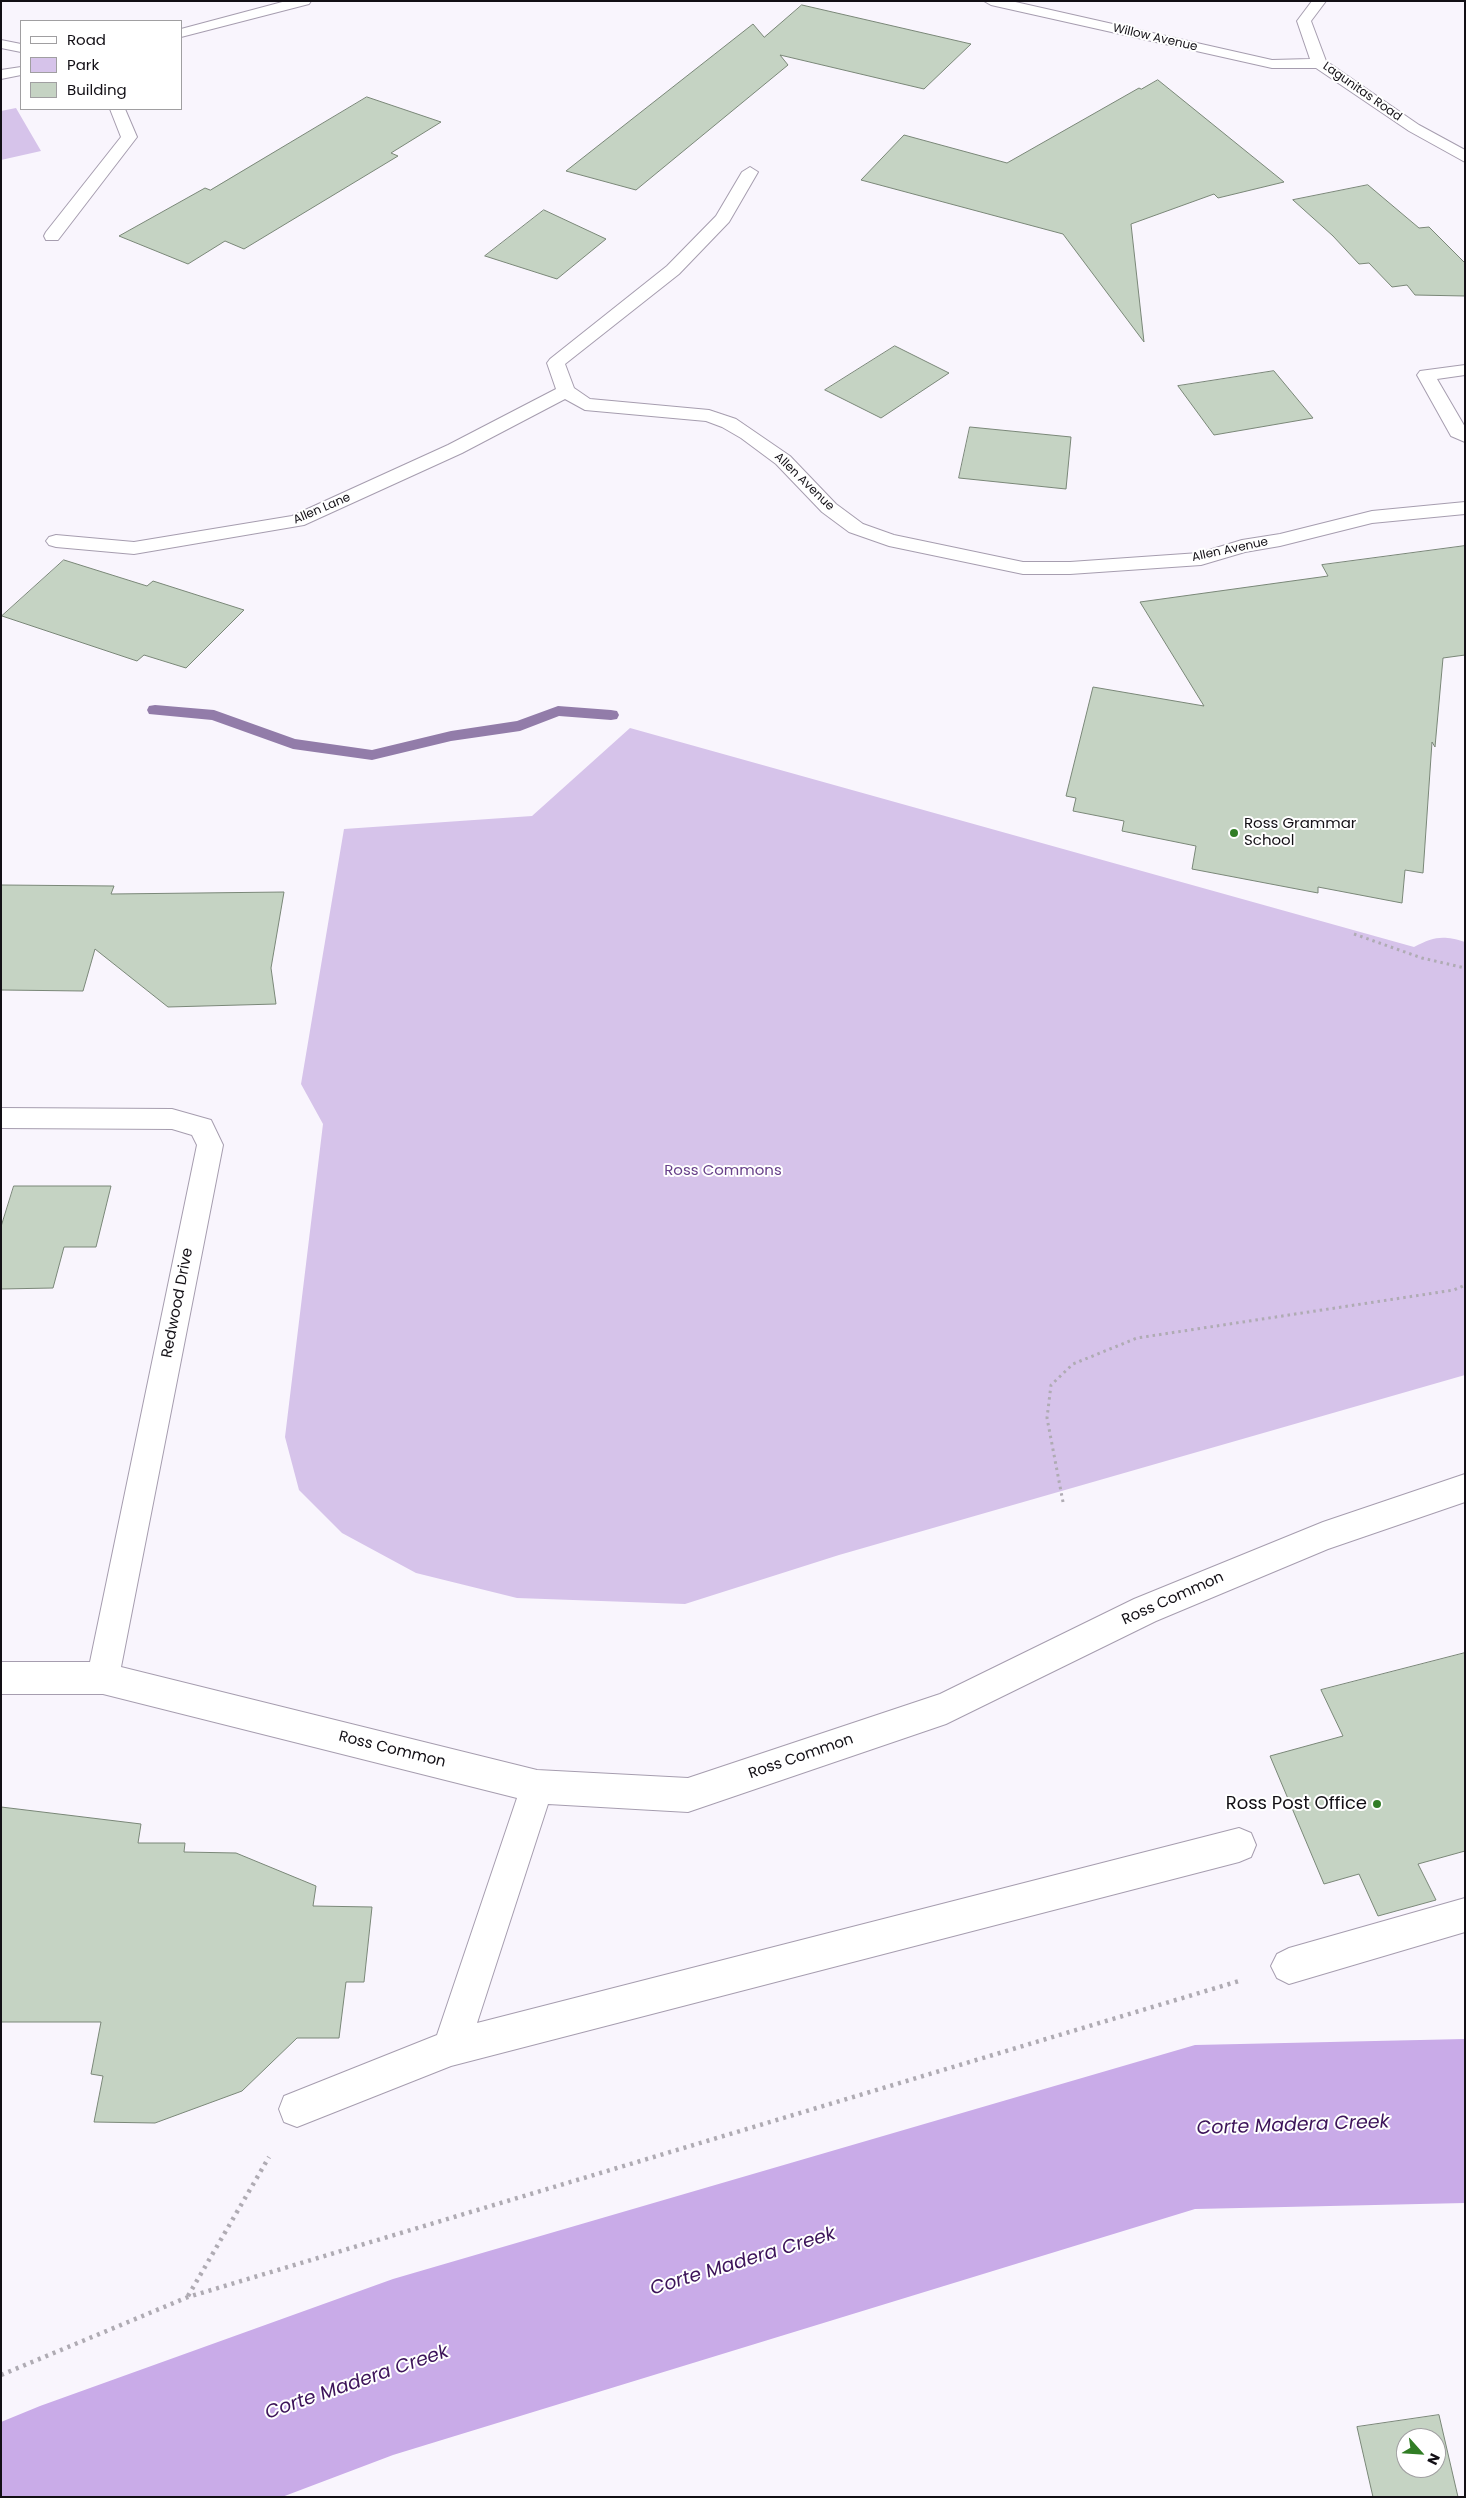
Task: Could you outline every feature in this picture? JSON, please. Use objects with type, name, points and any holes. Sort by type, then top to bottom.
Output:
[{"type":"street","points":[[182,33],[304,1]]},
{"type":"street","name":"Willow Avenue","points":[[991,1],[1272,64],[1319,62]]},
{"type":"street","name":"Lagunitas Road","points":[[1320,1],[1304,21],[1319,62],[1414,128],[1465,157]]},
{"type":"street","points":[[1,44],[20,48]]},
{"type":"street","points":[[1,75],[20,71]]},
{"type":"street","points":[[52,236],[129,137],[118,110]]},
{"type":"street","points":[[566,391],[556,363],[673,270],[723,219],[750,172]]},
{"type":"street","points":[[1465,370],[1426,375],[1458,432],[1465,436]]},
{"type":"street","name":"Allen Avenue","points":[[566,391],[585,404],[709,416],[729,423],[748,434],[783,460],[829,508],[856,528],[889,540],[1023,568],[1070,568],[1201,559],[1242,546],[1280,540],[1372,517],[1465,508]]},
{"type":"street","name":"Allen Lane","points":[[56,541],[134,548],[297,521],[455,449],[566,391]]},
{"type":"street","name":"Redwood Drive","points":[[1,1118],[172,1119],[202,1127],[210,1145],[103,1678]]},
{"type":"street","name":"Ross Common","points":[[1,1678],[103,1678],[537,1787],[688,1795],[946,1708],[1144,1610],[1323,1536],[1465,1488]]},
{"type":"street","points":[[451,2048],[537,1787]]},
{"type":"street","points":[[297,2109],[451,2048],[1239,1845]]},
{"type":"street","points":[[1289,1966],[1465,1915]]},
{"type":"path","points":[[1354,934],[1422,958],[1465,968]]},
{"type":"path","points":[[1063,1502],[1047,1418],[1051,1385],[1073,1364],[1138,1338],[1454,1290],[1465,1285]]},
{"type":"path","points":[[1,2375],[188,2297],[1289,1966]]},
{"type":"path","points":[[188,2297],[297,2109]]},
{"type":"green space","points":[[16,108],[41,151],[1,160],[1,111]]},
{"type":"green space","name":"Ross Commons","points":[[630,728],[1414,947],[1438,938],[1450,938],[1465,942],[1465,1375],[839,1555],[685,1604],[517,1598],[416,1573],[342,1533],[299,1490],[285,1437],[323,1124],[301,1084],[344,829],[532,816]]},
{"type":"building","points":[[802,5],[971,44],[924,89],[780,55],[788,65],[636,190],[566,171],[753,24],[764,37]]},
{"type":"building","points":[[1158,80],[1284,182],[1218,198],[1214,194],[1131,224],[1144,342],[1063,234],[861,180],[904,135],[1007,163],[1139,88],[1141,89]]},
{"type":"building","points":[[367,97],[441,122],[391,153],[398,156],[244,249],[225,241],[188,264],[119,236],[205,188],[210,190]]},
{"type":"building","points":[[1368,185],[1419,228],[1429,227],[1465,263],[1465,296],[1415,295],[1407,285],[1392,287],[1369,263],[1359,264],[1333,236],[1293,200]]},
{"type":"building","points":[[544,210],[606,239],[557,279],[485,256]]},
{"type":"building","points":[[895,346],[949,373],[881,418],[825,390]]},
{"type":"building","points":[[1274,371],[1313,418],[1214,435],[1178,386]]},
{"type":"building","points":[[970,427],[1071,437],[1066,489],[959,478]]},
{"type":"building","points":[[1465,546],[1465,655],[1443,658],[1435,747],[1432,742],[1423,873],[1405,870],[1402,903],[1318,887],[1318,893],[1192,869],[1196,846],[1122,831],[1124,821],[1073,811],[1076,798],[1066,796],[1093,687],[1204,706],[1140,602],[1328,576],[1322,565]]},
{"type":"building","points":[[64,560],[147,586],[153,581],[244,610],[186,668],[144,655],[137,661],[2,616]]},
{"type":"building","points":[[1,885],[114,886],[111,894],[284,892],[271,968],[276,1004],[168,1007],[95,949],[83,991],[1,990]]},
{"type":"building","points":[[14,1186],[111,1186],[96,1247],[64,1247],[53,1288],[1,1289],[1,1227]]},
{"type":"building","name":"Ross Post Office","points":[[1465,1653],[1465,1851],[1418,1864],[1436,1900],[1378,1916],[1359,1874],[1324,1884],[1270,1756],[1343,1736],[1321,1690]]},
{"type":"building","points":[[1,1807],[141,1824],[138,1843],[185,1843],[184,1852],[236,1853],[316,1886],[313,1906],[372,1907],[364,1982],[346,1982],[339,2038],[297,2038],[242,2091],[155,2123],[94,2122],[103,2076],[91,2074],[101,2022],[1,2022]]},
{"type":"building","points":[[1439,2415],[1442,2428],[1396,2428],[1396,2478],[1446,2478],[1446,2445],[1458,2497],[1373,2497],[1357,2427]]},
{"type":"waterway","points":[[155,710],[214,715],[293,744],[372,755],[451,736],[520,726],[558,711],[611,715]]},
{"type":"waterway","name":"Corte Madera Creek","points":[[40,2497],[393,2367],[1195,2127],[1465,2121]]},
{"type":"place","name":"Ross Grammar School","points":[[1234,833]]},
{"type":"place","name":"Ross Post Office","points":[[1377,1804]]}]
